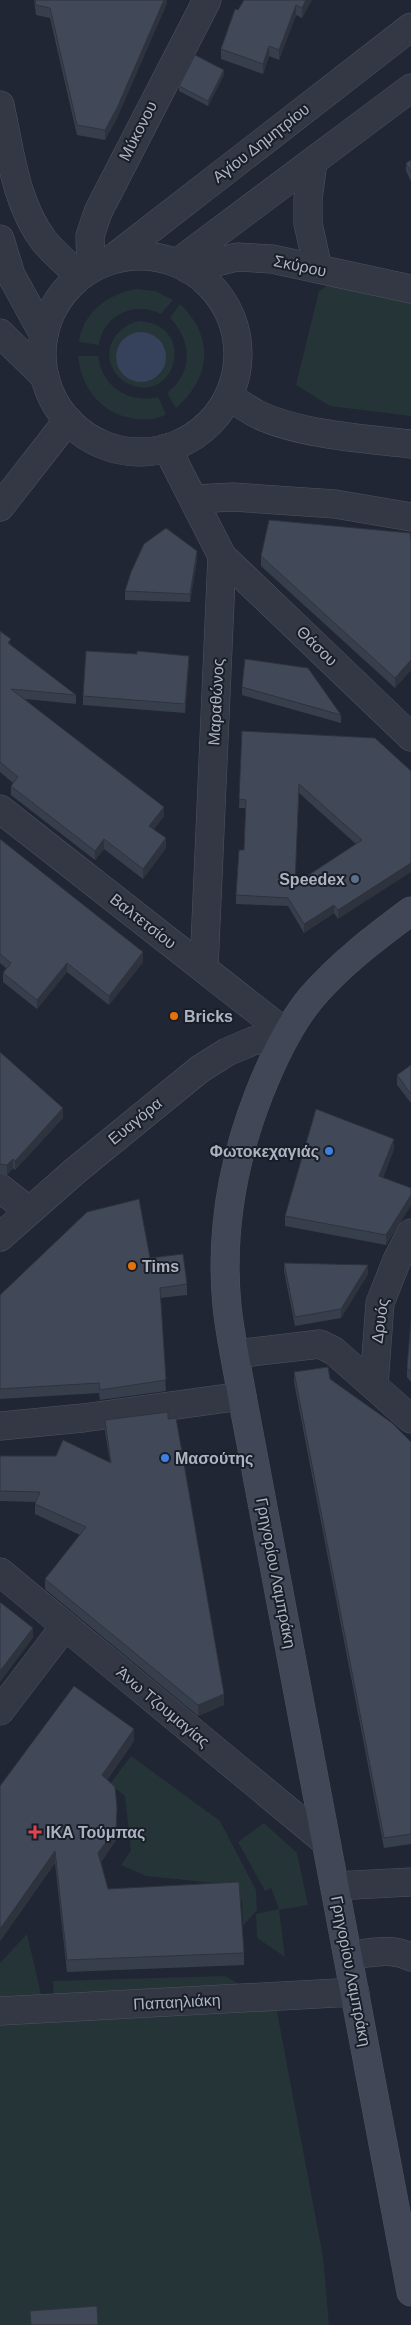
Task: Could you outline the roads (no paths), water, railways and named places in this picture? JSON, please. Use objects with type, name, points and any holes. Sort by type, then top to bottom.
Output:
[{"type":"main road","name":"Γρηγορίου Λαμπράκη","points":[[411,910],[356,953],[325,983],[301,1012],[287,1034],[266,1075],[241,1143],[231,1190],[226,1227],[225,1273],[228,1312],[242,1396],[411,2292]]},
{"type":"street","name":"Μύκονου","points":[[94,268],[90,236],[98,212],[207,0]]},
{"type":"street","name":"Αγίου Δημητρίου","points":[[44,335],[57,302],[67,288],[411,27]]},
{"type":"street","points":[[183,266],[313,162],[411,88]]},
{"type":"street","points":[[0,105],[16,179],[30,216],[44,240],[94,268],[145,256],[183,266],[202,278],[214,289],[231,317],[238,348],[234,381],[222,409],[203,429],[180,444],[167,448],[140,452],[113,448],[89,437],[68,420],[54,400],[45,377],[44,335],[11,275],[0,239]]},
{"type":"street","points":[[313,162],[308,199],[308,223],[318,269]]},
{"type":"street","name":"Σκύρου","points":[[183,266],[237,257],[272,259],[411,289]]},
{"type":"street","points":[[0,333],[45,377]]},
{"type":"street","points":[[228,396],[255,413],[272,420],[349,438],[411,444]]},
{"type":"street","points":[[0,507],[68,420]]},
{"type":"street","name":"Μαραθώνος","points":[[167,448],[222,556],[204,968]]},
{"type":"street","points":[[194,499],[233,497],[335,504],[411,516]]},
{"type":"street","name":"Θάσου","points":[[222,556],[411,737]]},
{"type":"street","name":"Βαλτετσίου","points":[[0,809],[287,1034]]},
{"type":"street","name":"Ευαγόρα","points":[[0,1237],[28,1210],[200,1069],[227,1052],[253,1041],[287,1034]]},
{"type":"street","points":[[0,1188],[28,1210]]},
{"type":"street","name":"Δρυός","points":[[374,1385],[380,1304],[397,1260],[411,1233]]},
{"type":"street","points":[[235,1354],[320,1344],[334,1351],[411,1419]]},
{"type":"street","points":[[0,1426],[83,1418],[242,1396]]},
{"type":"street","name":"Άνω Τζουμαγίας","points":[[0,1572],[326,1842]]},
{"type":"street","points":[[0,1711],[65,1626]]},
{"type":"street","points":[[335,1886],[411,1882]]},
{"type":"street","points":[[348,1956],[387,1951],[411,1957]]},
{"type":"street","name":"Παπαηλιάκη","points":[[0,2011],[355,1992]]},
{"type":"water","points":[[141,332],[159,339],[166,357],[159,375],[141,382],[123,375],[116,357],[123,339]]},
{"type":"place","name":"Speedex","points":[[355,879]]},
{"type":"place","name":"Bricks","points":[[174,1016]]},
{"type":"place","name":"Φωτοκεχαγιάς","points":[[329,1151]]},
{"type":"place","name":"Tims","points":[[132,1266]]},
{"type":"place","name":"Μασούτης","points":[[165,1458]]},
{"type":"place","name":"ΙΚΑ Τούμπας","points":[[35,1832]]}]
